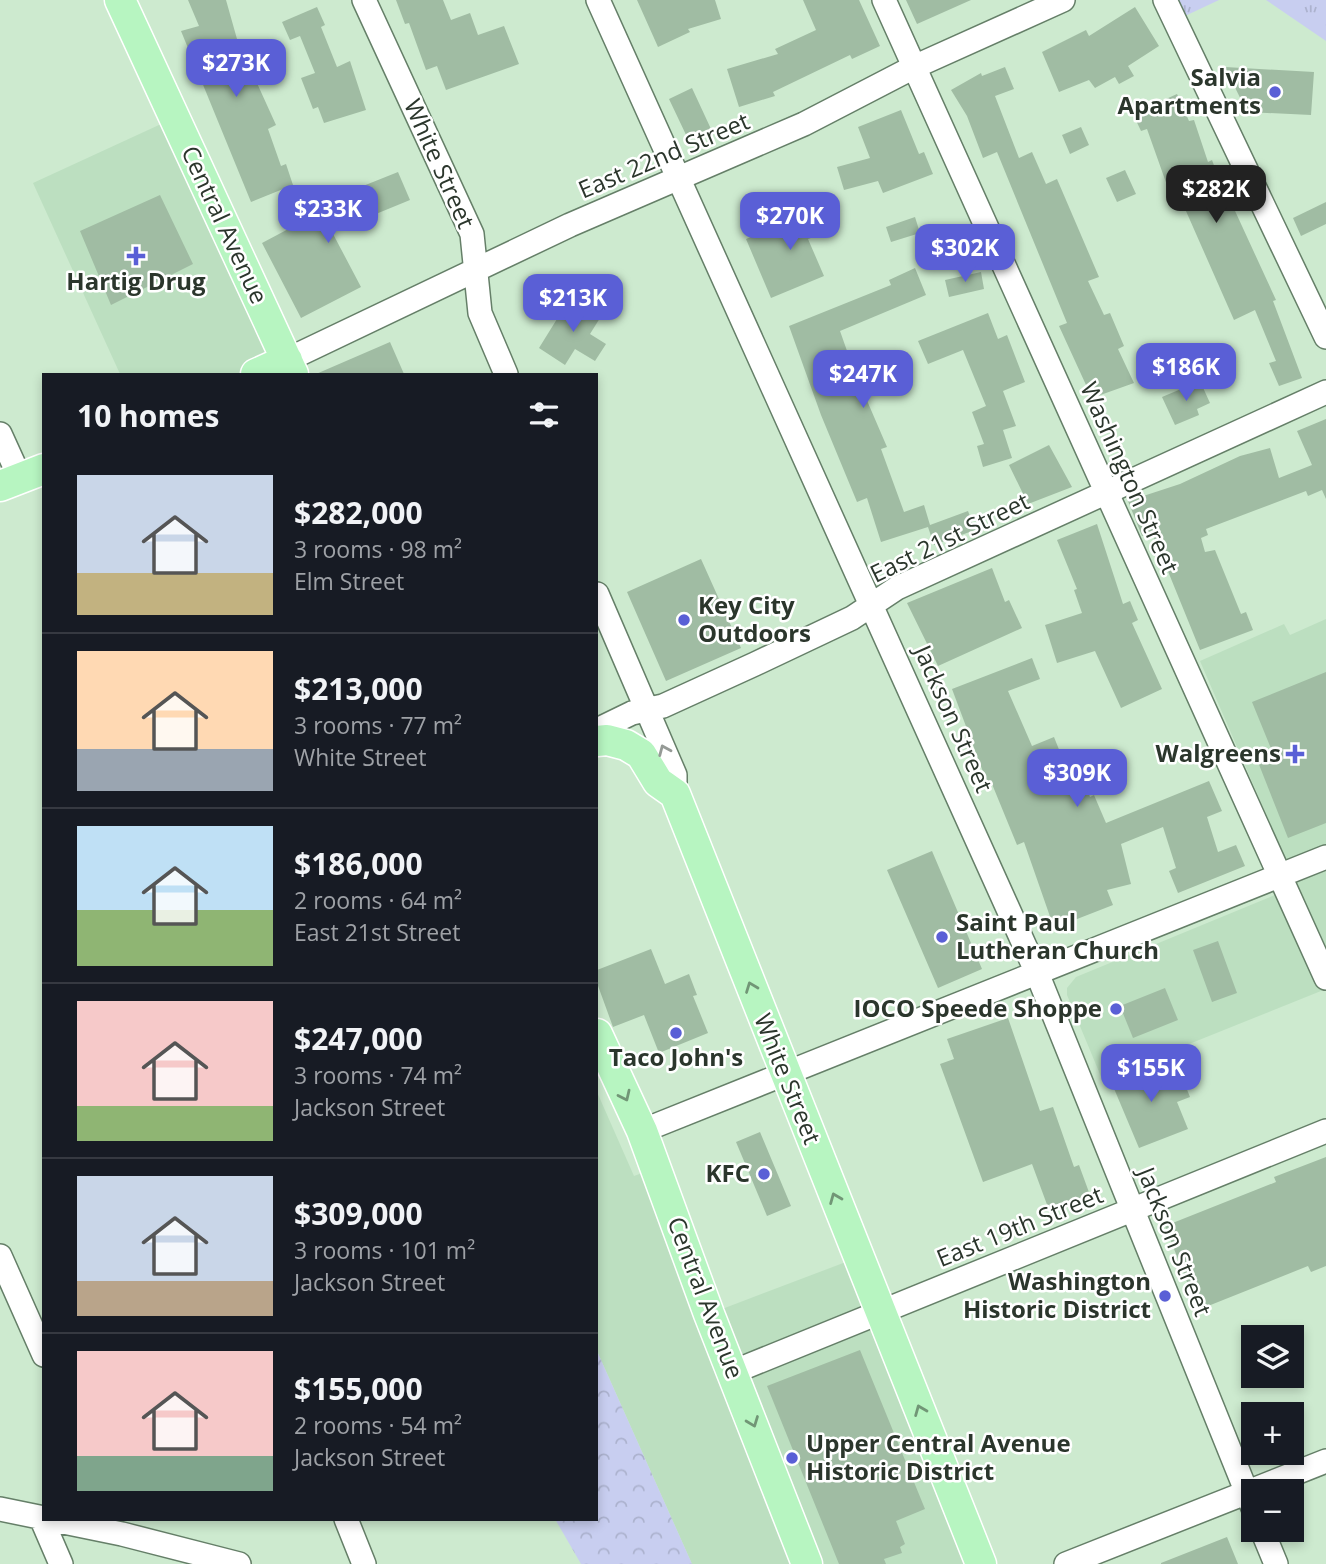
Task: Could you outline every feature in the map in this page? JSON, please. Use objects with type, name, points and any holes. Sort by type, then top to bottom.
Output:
[{"type":"main road","name":"Central Avenue","points":[[120,0],[290,368]]},
{"type":"main road","points":[[262,373],[290,368]]},
{"type":"main road","points":[[598,741],[607,740],[626,745],[641,754],[657,782],[675,794]]},
{"type":"main road","name":"White Street","points":[[675,794],[784,1074],[981,1564]]},
{"type":"main road","name":"Central Avenue","points":[[598,1036],[642,1131],[807,1564]]},
{"type":"street","name":"White Street","points":[[364,0],[472,234],[480,313],[506,373]]},
{"type":"street","name":"Jackson Street","points":[[598,0],[873,604],[1037,973],[1241,1479]]},
{"type":"street","name":"Washington Street","points":[[884,0],[1326,978]]},
{"type":"street","name":"East 22nd Street","points":[[290,368],[477,270],[570,225],[804,124],[914,67],[1063,0]]},
{"type":"street","points":[[1165,0],[1326,337]]},
{"type":"street","name":"East 21st Street","points":[[598,730],[646,708],[663,706],[744,670],[852,618],[897,588],[1326,392]]},
{"type":"street","points":[[0,433],[21,478]]},
{"type":"street","name":"White Street","points":[[598,596],[675,775],[675,794]]},
{"type":"street","points":[[642,1131],[1326,857]]},
{"type":"street","name":"East 19th Street","points":[[733,1372],[1326,1131]]},
{"type":"street","points":[[0,1256],[42,1350]]},
{"type":"street","points":[[1292,1479],[1326,1461]]},
{"type":"street","points":[[1066,1564],[1241,1504]]},
{"type":"street","points":[[0,1509],[42,1520]]},
{"type":"street","points":[[42,1521],[61,1564]]},
{"type":"street","points":[[55,1521],[119,1526],[239,1564]]},
{"type":"street","points":[[347,1521],[364,1564]]},
{"type":"street","points":[[1267,1542],[1276,1564]]},
{"type":"shaded area","points":[[185,113],[307,373],[120,373],[33,183]]},
{"type":"shaded area","points":[[1326,619],[1326,989],[1102,1079],[1067,995],[1067,988],[1076,977],[1297,886],[1200,661],[1284,624],[1290,635]]},
{"type":"shaded area","name":"Upper Central Avenue Historic District","points":[[598,1094],[634,1176],[656,1168],[709,1314],[859,1257],[981,1564],[692,1564],[598,1353]]},
{"type":"green space","points":[[1178,0],[1219,0],[1185,16]]},
{"type":"green space","points":[[1266,0],[1326,0],[1326,41]]},
{"type":"green space","points":[[598,1353],[692,1564],[581,1564],[556,1521],[598,1521]]},
{"type":"building","points":[[188,0],[226,0],[237,39],[276,125],[268,129],[281,166],[286,164],[293,185],[251,202],[181,31],[199,26]]},
{"type":"building","points":[[396,0],[443,0],[451,20],[470,13],[478,35],[504,26],[519,64],[446,90],[437,66],[426,70],[409,23],[405,24]]},
{"type":"building","points":[[637,0],[715,0],[721,19],[688,29],[690,32],[658,47]]},
{"type":"building","points":[[803,0],[859,0],[880,46],[852,59],[850,55],[773,92],[775,96],[739,107],[727,69],[778,54],[775,49],[816,30]]},
{"type":"building","points":[[906,0],[971,0],[917,24]]},
{"type":"building","points":[[317,7],[325,25],[321,27],[337,67],[350,61],[366,110],[324,123],[318,107],[313,109],[301,78],[315,73],[300,36],[290,40],[282,22]]},
{"type":"building","points":[[1135,7],[1159,46],[1128,66],[1134,76],[1119,84],[1115,77],[1095,88],[1089,80],[1059,92],[1042,52],[1086,30],[1089,36]]},
{"type":"building","points":[[1005,67],[1014,89],[995,96],[1019,158],[1032,152],[1046,184],[1057,179],[1099,277],[1088,281],[1104,315],[1110,313],[1124,346],[1118,349],[1134,383],[1092,398],[1059,326],[1067,323],[997,152],[983,158],[967,116],[951,90],[981,73],[982,76]]},
{"type":"building","name":"Salvia Apartments","points":[[1225,67],[1314,72],[1311,115],[1247,112]]},
{"type":"building","points":[[692,88],[711,129],[688,139],[669,99]]},
{"type":"building","points":[[1177,94],[1189,121],[1194,120],[1208,162],[1212,160],[1227,201],[1230,200],[1276,300],[1273,301],[1302,378],[1279,386],[1269,363],[1276,361],[1255,310],[1234,320],[1182,202],[1174,205],[1147,129],[1141,131],[1133,114]]},
{"type":"building","points":[[901,110],[919,154],[924,152],[933,174],[883,193],[878,181],[844,190],[837,167],[870,158],[858,127]]},
{"type":"building","points":[[1081,127],[1089,145],[1070,154],[1062,135]]},
{"type":"building","points":[[1125,170],[1136,194],[1117,202],[1106,178]]},
{"type":"building","points":[[398,172],[410,200],[332,232],[361,287],[301,318],[262,243],[326,209],[323,202]]},
{"type":"building","points":[[160,195],[193,264],[111,305],[80,231]]},
{"type":"building","points":[[1326,202],[1326,224],[1301,236],[1293,218]]},
{"type":"building","points":[[826,206],[834,230],[808,239],[824,276],[771,298],[746,239]]},
{"type":"building","points":[[915,217],[920,233],[891,242],[886,227]]},
{"type":"building","points":[[915,268],[926,295],[840,331],[852,365],[858,363],[864,381],[859,382],[887,447],[881,449],[904,512],[924,505],[930,525],[968,511],[975,530],[934,545],[928,527],[881,542],[867,498],[857,502],[821,415],[789,326],[891,285],[889,280]]},
{"type":"building","points":[[981,272],[984,289],[949,297],[945,280]]},
{"type":"building","points":[[570,298],[600,318],[590,334],[606,344],[595,361],[575,349],[565,365],[539,348]]},
{"type":"building","points":[[988,313],[998,339],[1007,335],[1025,382],[1003,391],[1016,426],[1003,430],[1012,458],[983,467],[977,446],[984,444],[972,412],[986,406],[963,350],[928,364],[918,341]]},
{"type":"building","points":[[390,342],[404,373],[318,373]]},
{"type":"building","points":[[1200,381],[1210,403],[1197,409],[1199,415],[1175,425],[1162,397]]},
{"type":"building","points":[[1326,419],[1326,499],[1322,490],[1308,496],[1306,491],[1206,529],[1208,535],[1201,538],[1205,552],[1215,550],[1241,614],[1246,612],[1253,630],[1200,650],[1163,559],[1160,560],[1152,532],[1142,536],[1128,501],[1180,484],[1240,456],[1270,448],[1279,478],[1312,465],[1297,431]]},
{"type":"building","points":[[1049,445],[1072,487],[1028,504],[1009,465]]},
{"type":"building","points":[[1097,524],[1123,604],[1130,601],[1138,620],[1132,623],[1162,689],[1121,708],[1095,651],[1057,663],[1045,625],[1082,613],[1074,590],[1077,589],[1057,540]]},
{"type":"building","name":"Key City Outdoors","points":[[701,559],[741,648],[666,681],[627,592]]},
{"type":"building","points":[[992,568],[1005,602],[1009,600],[1022,628],[938,666],[907,603]]},
{"type":"building","points":[[1032,658],[1040,679],[1008,691],[1032,746],[1054,737],[1064,762],[1076,757],[1090,797],[1094,795],[1106,823],[1209,781],[1222,811],[1207,817],[1218,852],[1236,845],[1245,866],[1178,893],[1169,871],[1176,868],[1163,827],[1121,844],[1131,884],[1107,890],[1113,905],[1054,928],[1024,842],[1017,845],[992,784],[988,785],[952,689]]},
{"type":"building","name":"Walgreens","points":[[1326,672],[1326,823],[1288,838],[1256,757],[1272,751],[1252,702]]},
{"type":"building","points":[[932,851],[982,969],[938,988],[887,870]]},
{"type":"building","points":[[1218,941],[1237,993],[1212,1002],[1193,950]]},
{"type":"building","points":[[651,949],[665,984],[689,974],[697,995],[693,996],[708,1033],[659,1053],[644,1015],[613,1027],[598,986],[598,970]]},
{"type":"building","points":[[1165,988],[1178,1020],[1133,1038],[1120,1006]]},
{"type":"building","points":[[1008,1018],[1040,1111],[1053,1107],[1074,1167],[1079,1165],[1090,1195],[1049,1210],[1032,1164],[983,1182],[940,1064],[954,1059],[947,1039]]},
{"type":"building","points":[[1156,1062],[1165,1084],[1182,1077],[1190,1097],[1177,1102],[1188,1129],[1139,1148],[1110,1079]]},
{"type":"building","name":"KFC","points":[[760,1132],[791,1206],[767,1216],[736,1142]]},
{"type":"building","points":[[1326,1157],[1326,1266],[1311,1272],[1308,1266],[1198,1310],[1165,1226],[1276,1182],[1274,1177]]},
{"type":"building","points":[[860,1350],[925,1509],[896,1521],[905,1544],[900,1547],[902,1553],[884,1559],[886,1564],[839,1564],[767,1386]]},
{"type":"building","points":[[1227,1537],[1238,1564],[1161,1564],[1161,1563]]},
{"type":"place","name":"Salvia Apartments","points":[[1275,92]]},
{"type":"place","name":"Hartig Drug","points":[[136,256]]},
{"type":"place","name":"Key City Outdoors","points":[[684,620]]},
{"type":"place","name":"Walgreens","points":[[1295,754]]},
{"type":"place","name":"Saint Paul Lutheran Church","points":[[942,937]]},
{"type":"place","name":"IOCO Speede Shoppe","points":[[1116,1009]]},
{"type":"place","name":"Taco John's","points":[[676,1033]]},
{"type":"place","name":"KFC","points":[[764,1174]]},
{"type":"place","name":"Washington Historic District","points":[[1165,1296]]},
{"type":"place","name":"Upper Central Avenue Historic District","points":[[792,1458]]}]
